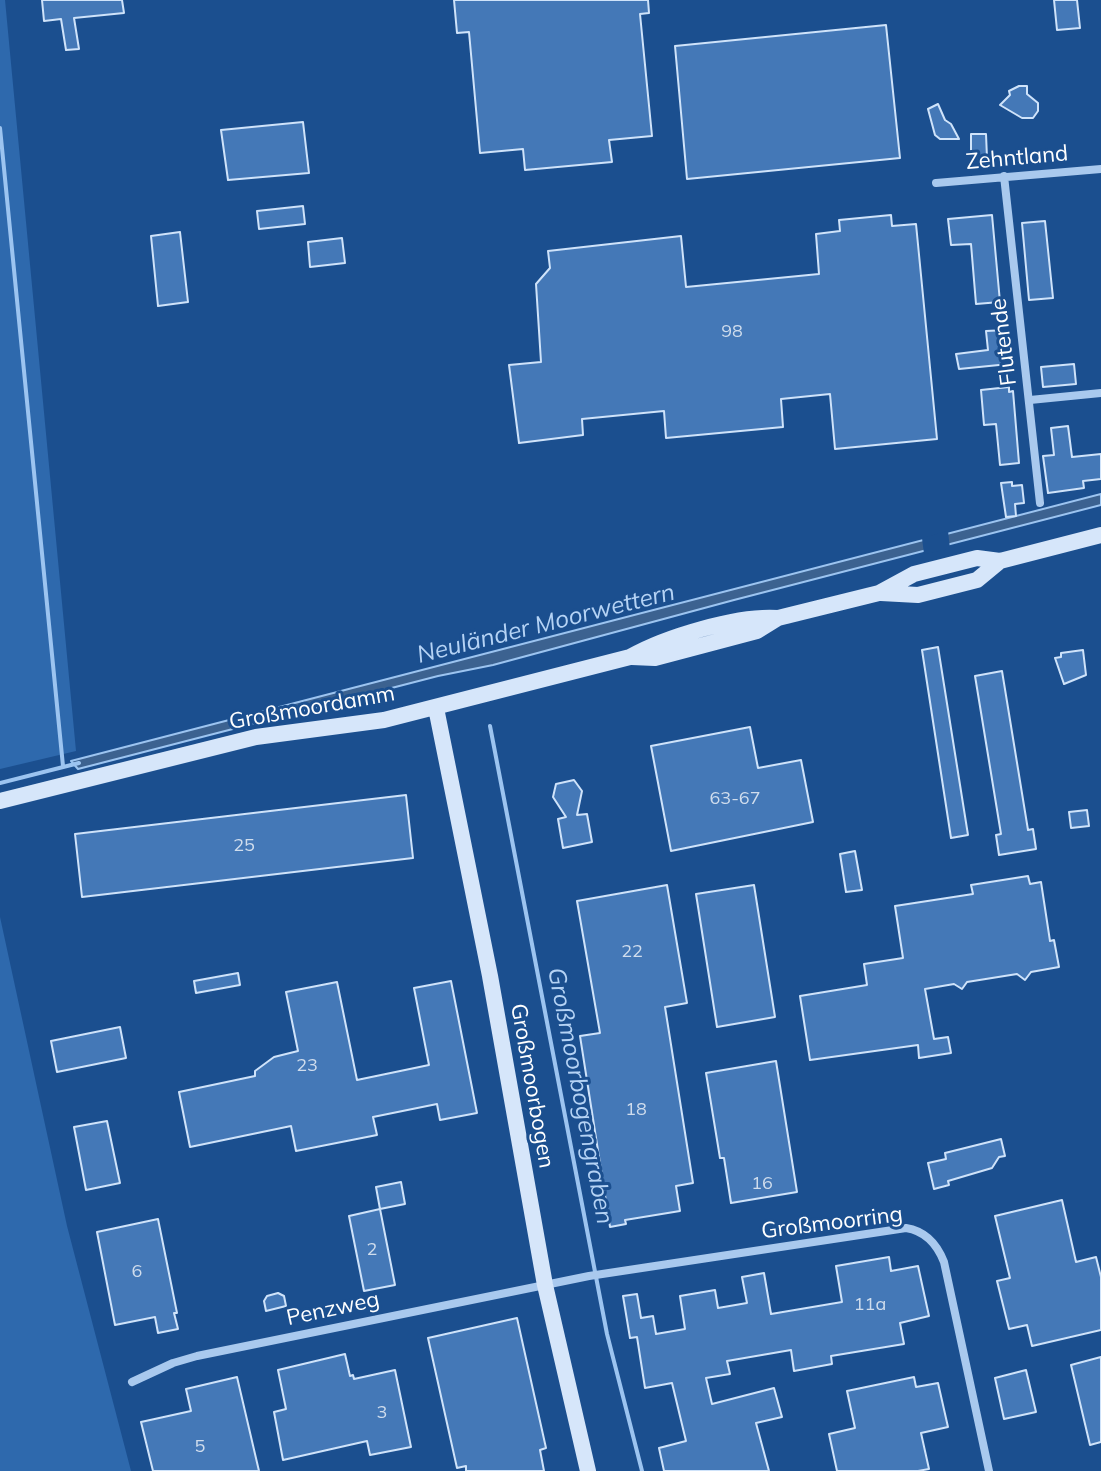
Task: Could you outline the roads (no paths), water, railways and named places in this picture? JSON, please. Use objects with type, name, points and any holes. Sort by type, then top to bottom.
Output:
[{"type":"main road","name":"Großmoordamm","points":[[630,657],[655,658],[757,631],[778,618],[879,593],[914,574],[977,558],[1000,561],[1101,535]]},
{"type":"main road","name":"Großmoordamm","points":[[879,593],[918,595],[962,584],[977,580],[1000,561]]},
{"type":"main road","name":"Großmoordamm","points":[[0,801],[256,737],[384,720],[436,708],[630,657],[652,645],[755,616],[778,618]]},
{"type":"main road","points":[[730,638],[745,619]]},
{"type":"main road","name":"Großmoorbogen","points":[[436,708],[485,951],[545,1285],[588,1471]]},
{"type":"street","name":"Zehntland","points":[[936,183],[1101,169]]},
{"type":"street","name":"Flutende","points":[[1004,176],[1040,503]]},
{"type":"street","points":[[1030,400],[1101,393]]},
{"type":"street","name":"Großmoorring","points":[[545,1285],[897,1228],[917,1231],[935,1244],[944,1262],[989,1471]]},
{"type":"street","name":"Penzweg","points":[[132,1382],[173,1363],[197,1356],[545,1285]]},
{"type":"waterway","points":[[0,128],[63,766]]},
{"type":"waterway","name":"Großmoorbogengraben","points":[[490,726],[607,1334],[642,1471]]},
{"type":"waterway","name":"Neuländer Moorwettern","points":[[0,783],[79,763]]}]
